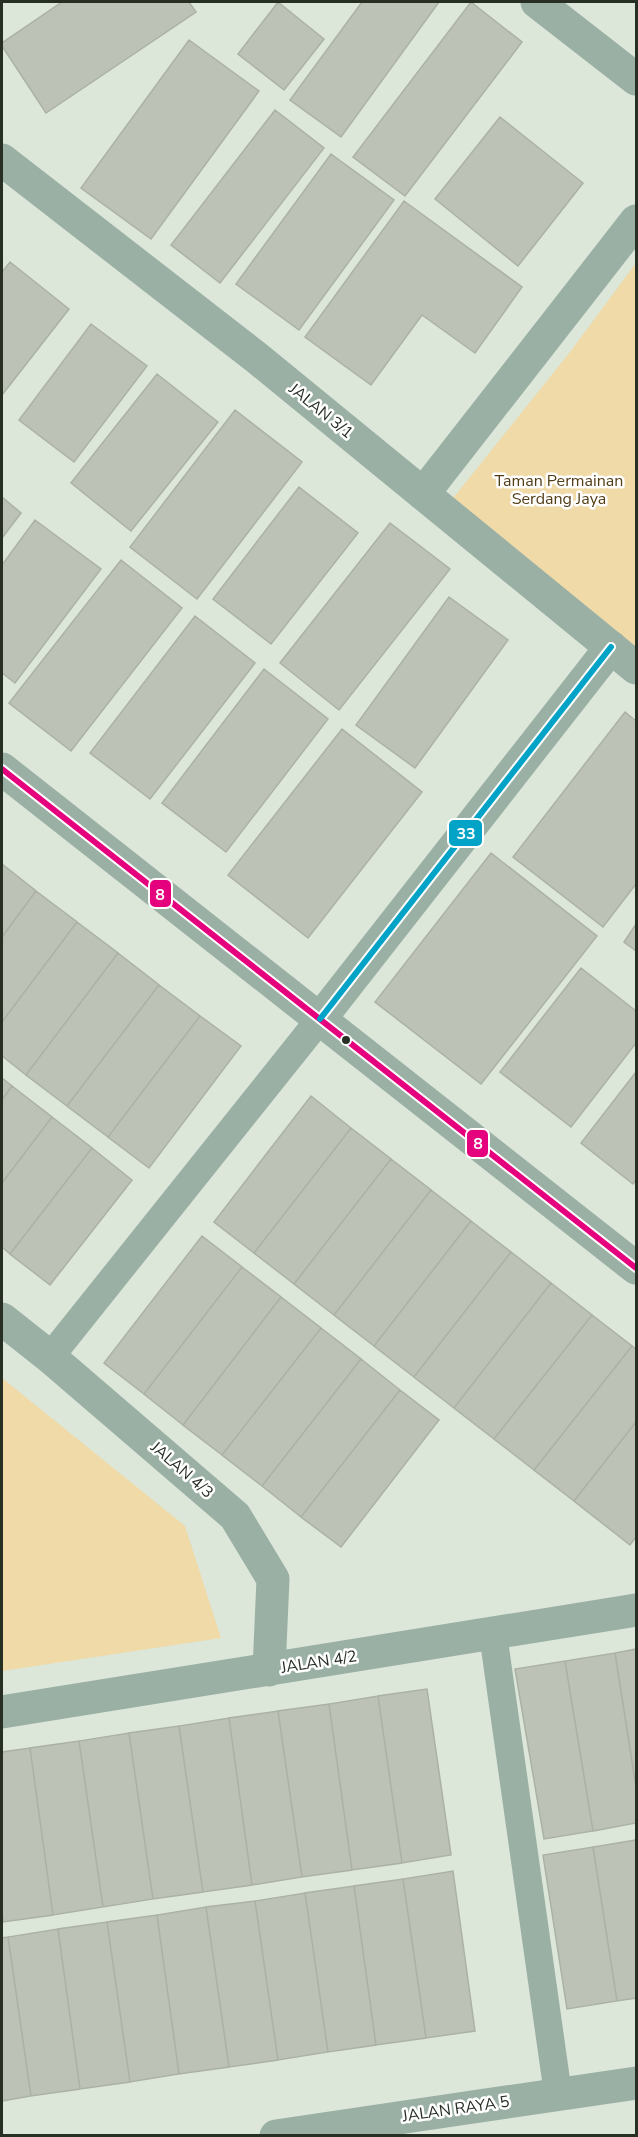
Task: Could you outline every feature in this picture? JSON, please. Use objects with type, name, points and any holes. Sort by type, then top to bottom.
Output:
[{"type":"street","points":[[537,2],[571,12],[636,79]]},
{"type":"street","name":"JALAN 3/1","points":[[2,160],[256,358],[636,668]]},
{"type":"street","points":[[423,494],[636,221]]},
{"type":"street","points":[[320,1019],[611,647]]},
{"type":"street","points":[[2,769],[636,1268]]},
{"type":"street","name":"JALAN 4/3","points":[[2,1319],[50,1357],[235,1516],[273,1579],[269,1670]]},
{"type":"street","name":"JALAN 4/2","points":[[2,1712],[636,1610]]},
{"type":"street","name":"JALAN RAYA 5","points":[[276,2136],[636,2083]]},
{"type":"lane","points":[[50,1357],[320,1019]]},
{"type":"lane","points":[[493,1634],[558,2094]]},
{"type":"green space","name":"Taman Permainan Serdang Jaya","points":[[636,263],[636,649],[450,502],[570,352]]},
{"type":"green space","points":[[2,1378],[185,1526],[221,1638],[2,1671]]},
{"type":"building","points":[[62,2],[189,2],[196,12],[46,113],[2,43]]},
{"type":"building","points":[[278,2],[324,39],[284,90],[238,54]]},
{"type":"building","points":[[362,2],[439,2],[341,137],[290,100]]},
{"type":"building","points":[[471,2],[522,42],[405,196],[353,157]]},
{"type":"building","points":[[189,40],[259,91],[151,239],[81,188]]},
{"type":"building","points":[[275,110],[324,148],[220,283],[171,245]]},
{"type":"building","points":[[500,117],[583,183],[518,266],[435,199]]},
{"type":"building","points":[[331,154],[394,200],[299,330],[236,284]]},
{"type":"building","points":[[404,201],[522,287],[475,353],[422,315],[371,385],[305,337]]},
{"type":"building","points":[[10,262],[69,309],[2,395],[2,272]]},
{"type":"building","points":[[91,324],[147,366],[74,462],[19,420]]},
{"type":"building","points":[[157,374],[218,422],[131,531],[71,483]]},
{"type":"building","points":[[235,410],[302,462],[197,599],[130,547]]},
{"type":"building","points":[[299,487],[358,533],[271,644],[213,599]]},
{"type":"building","points":[[2,497],[21,513],[2,538]]},
{"type":"building","points":[[35,520],[101,569],[15,683],[2,673],[2,565]]},
{"type":"building","points":[[390,523],[450,569],[339,710],[280,663]]},
{"type":"building","points":[[121,560],[182,608],[71,751],[9,703]]},
{"type":"building","points":[[449,597],[508,640],[415,768],[356,725]]},
{"type":"building","points":[[195,616],[255,663],[150,799],[90,753]]},
{"type":"building","points":[[264,669],[328,719],[226,852],[162,803]]},
{"type":"building","points":[[625,712],[636,721],[636,884],[603,927],[513,857]]},
{"type":"building","points":[[342,729],[422,792],[308,938],[228,875]]},
{"type":"building","points":[[491,853],[597,936],[481,1084],[375,1002]]},
{"type":"building","points":[[2,864],[36,891],[2,937]]},
{"type":"building","points":[[36,891],[77,922],[2,1022],[2,937]]},
{"type":"building","points":[[77,922],[118,953],[26,1075],[2,1056],[2,1022]]},
{"type":"building","points":[[636,924],[636,951],[624,942]]},
{"type":"building","points":[[118,953],[159,985],[67,1106],[26,1075]]},
{"type":"building","points":[[581,968],[636,1011],[636,1043],[571,1127],[500,1072]]},
{"type":"building","points":[[159,985],[200,1016],[108,1137],[67,1106]]},
{"type":"building","points":[[200,1016],[241,1046],[149,1168],[108,1137]]},
{"type":"building","points":[[636,1072],[636,1180],[633,1184],[581,1143]]},
{"type":"building","points":[[2,1078],[12,1086],[2,1100]]},
{"type":"building","points":[[12,1086],[52,1117],[2,1183],[2,1100]]},
{"type":"building","points":[[311,1096],[351,1128],[254,1253],[214,1222]]},
{"type":"building","points":[[52,1117],[92,1148],[10,1254],[2,1247],[2,1183]]},
{"type":"building","points":[[351,1128],[391,1159],[294,1284],[254,1253]]},
{"type":"building","points":[[92,1148],[132,1180],[50,1285],[10,1254]]},
{"type":"building","points":[[391,1159],[431,1190],[334,1315],[294,1284]]},
{"type":"building","points":[[431,1190],[471,1221],[374,1346],[334,1315]]},
{"type":"building","points":[[471,1221],[511,1252],[414,1377],[374,1346]]},
{"type":"building","points":[[202,1236],[242,1267],[144,1394],[104,1363]]},
{"type":"building","points":[[511,1252],[551,1283],[454,1408],[414,1377]]},
{"type":"building","points":[[242,1267],[281,1297],[183,1425],[144,1394]]},
{"type":"building","points":[[551,1283],[592,1315],[494,1439],[454,1408]]},
{"type":"building","points":[[281,1297],[321,1328],[222,1455],[183,1425]]},
{"type":"building","points":[[592,1315],[632,1346],[534,1470],[494,1439]]},
{"type":"building","points":[[321,1328],[361,1359],[262,1486],[222,1455]]},
{"type":"building","points":[[632,1346],[636,1349],[636,1422],[574,1501],[534,1470]]},
{"type":"building","points":[[361,1359],[400,1390],[301,1517],[262,1486]]},
{"type":"building","points":[[400,1390],[439,1420],[341,1547],[301,1517]]},
{"type":"building","points":[[636,1422],[636,1537],[630,1545],[574,1501]]},
{"type":"building","points":[[636,1649],[636,1787],[615,1653]]},
{"type":"building","points":[[615,1653],[636,1787],[636,1823],[593,1831],[565,1661]]},
{"type":"building","points":[[565,1661],[593,1831],[544,1839],[515,1669]]},
{"type":"building","points":[[427,1689],[451,1855],[402,1863],[378,1696]]},
{"type":"building","points":[[378,1696],[402,1863],[352,1870],[329,1704]]},
{"type":"building","points":[[329,1704],[352,1870],[302,1877],[278,1711]]},
{"type":"building","points":[[278,1711],[302,1877],[252,1885],[229,1718]]},
{"type":"building","points":[[229,1718],[252,1885],[203,1892],[179,1726]]},
{"type":"building","points":[[179,1726],[203,1892],[153,1899],[129,1733]]},
{"type":"building","points":[[129,1733],[153,1899],[103,1907],[79,1741]]},
{"type":"building","points":[[79,1741],[103,1907],[53,1915],[30,1748]]},
{"type":"building","points":[[30,1748],[53,1915],[3,1922],[2,1752]]},
{"type":"building","points":[[636,1840],[636,1998],[617,2001],[593,1847]]},
{"type":"building","points":[[593,1847],[617,2001],[567,2009],[543,1855]]},
{"type":"building","points":[[453,1871],[475,2031],[426,2038],[403,1879]]},
{"type":"building","points":[[403,1879],[426,2038],[376,2045],[354,1886]]},
{"type":"building","points":[[354,1886],[376,2045],[328,2052],[305,1893]]},
{"type":"building","points":[[305,1893],[328,2052],[278,2060],[255,1901]]},
{"type":"building","points":[[255,1901],[278,2060],[229,2067],[206,1907]]},
{"type":"building","points":[[206,1907],[229,2067],[179,2074],[157,1915]]},
{"type":"building","points":[[157,1915],[179,2074],[130,2082],[107,1922]]},
{"type":"building","points":[[107,1922],[130,2082],[80,2089],[58,1929]]},
{"type":"building","points":[[58,1929],[80,2089],[31,2096],[8,1937]]},
{"type":"building","points":[[8,1937],[31,2096],[2,2101],[2,1938]]},
{"type":"transit line","name":"33","points":[[320,1019],[611,647]]},
{"type":"transit line","name":"8","points":[[2,769],[636,1268]]}]
